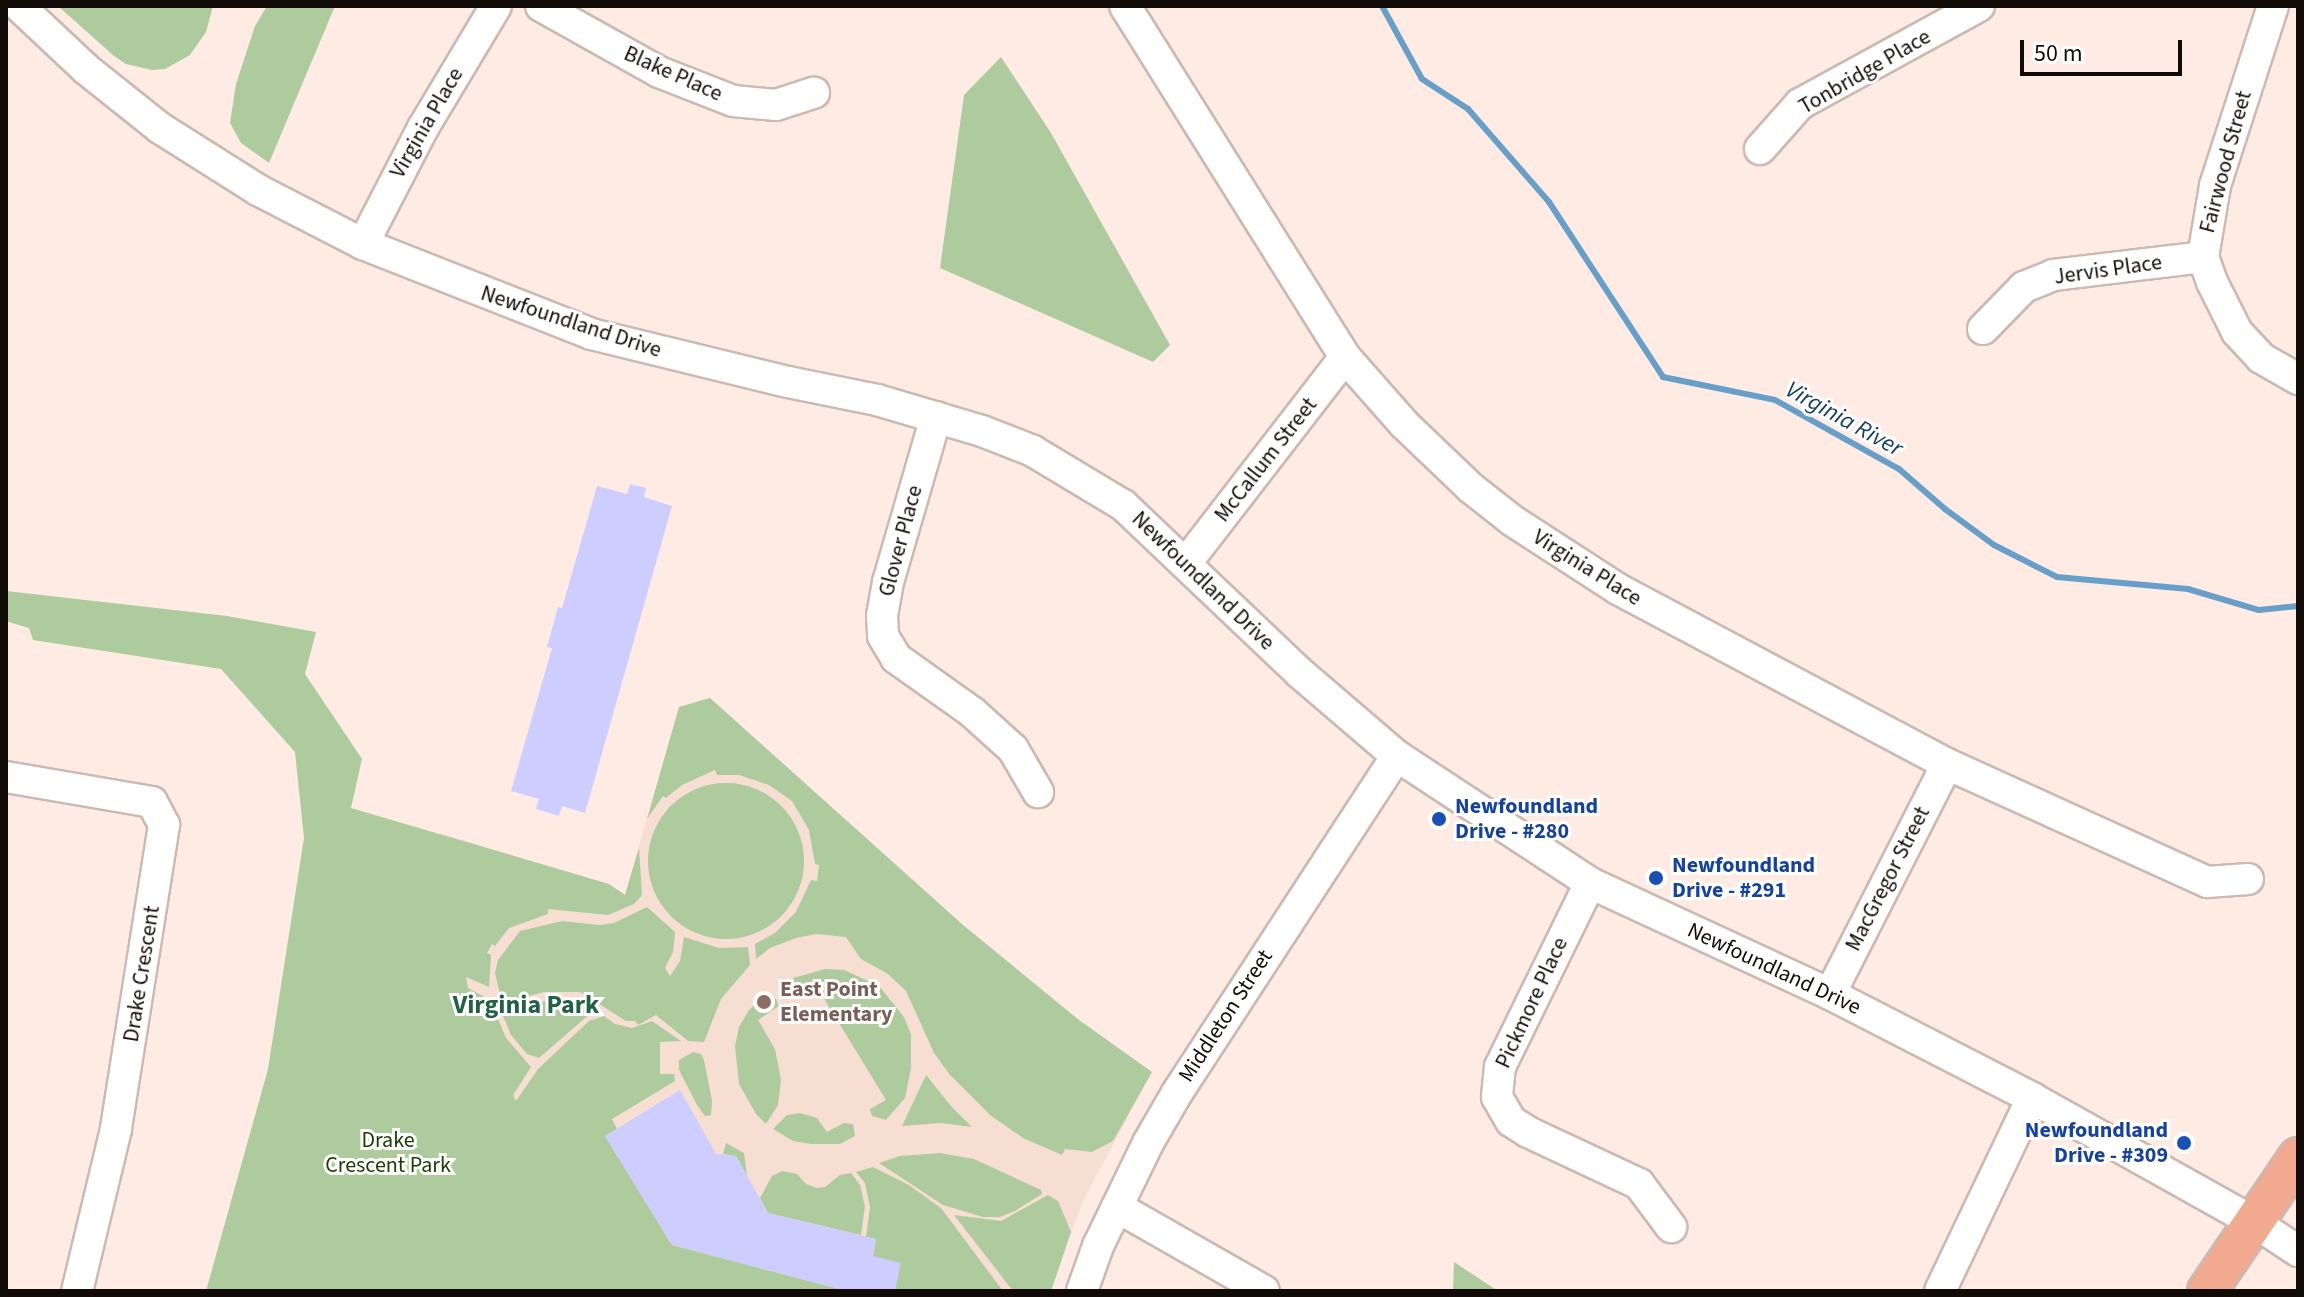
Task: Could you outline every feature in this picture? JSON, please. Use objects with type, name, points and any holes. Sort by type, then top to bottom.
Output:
[{"type":"main road","points":[[2207,1291],[2298,1157]]},
{"type":"street","name":"Newfoundland Drive","points":[[19,6],[86,69],[160,128],[258,190],[363,244],[591,334],[936,417],[1033,451],[1123,505],[1265,641],[1397,756],[1590,883],[1830,994],[2032,1098],[2254,1222],[2298,1251]]},
{"type":"street","name":"Virginia Place","points":[[363,244],[423,128],[496,6]]},
{"type":"street","name":"Blake Place","points":[[541,6],[659,72],[733,101],[776,105],[814,93]]},
{"type":"street","name":"Virginia Place","points":[[1125,6],[1345,357],[1437,457],[1502,513],[1557,552],[1618,589],[1947,764],[2207,882],[2248,879]]},
{"type":"street","name":"Tonbridge Place","points":[[1760,149],[1800,104],[1979,6]]},
{"type":"street","name":"Fairwood Street","points":[[2273,6],[2215,186],[2203,257],[2237,332],[2261,358],[2298,379]]},
{"type":"street","name":"Jervis Place","points":[[1983,329],[2024,287],[2053,275],[2203,257]]},
{"type":"street","name":"McCallum Street","points":[[1186,563],[1345,357]]},
{"type":"street","name":"Glover Place","points":[[936,417],[888,582],[882,615],[883,636],[896,658],[972,712],[1013,749],[1038,792]]},
{"type":"street","name":"Middleton Street","points":[[1082,1291],[1117,1207],[1177,1093],[1397,756]]},
{"type":"street","name":"MacGregor Street","points":[[1830,994],[1947,764]]},
{"type":"street","name":"Drake Crescent","points":[[6,777],[152,802],[164,825],[116,1129],[77,1291]]},
{"type":"street","name":"Pickmore Place","points":[[1590,883],[1500,1067],[1497,1097],[1511,1121],[1528,1132],[1639,1184],[1671,1227]]},
{"type":"street","points":[[1940,1291],[2032,1098]]},
{"type":"street","points":[[1117,1207],[1264,1291]]},
{"type":"shaded area","name":"East Point Elementary","points":[[710,698],[963,925],[1079,1020],[1152,1072],[1082,1203],[1051,1291],[609,1291],[473,1016],[439,833],[609,884],[625,894],[679,707]]},
{"type":"green space","points":[[58,6],[213,6],[206,32],[190,55],[165,69],[152,70],[126,64],[114,56]]},
{"type":"green space","points":[[267,6],[335,6],[269,163],[241,143],[230,123],[236,84],[255,26]]},
{"type":"green space","points":[[1001,57],[1051,133],[1170,345],[1153,362],[940,268],[964,95]]},
{"type":"green space","name":"Drake Crescent Park","points":[[6,591],[227,616],[316,632],[305,674],[362,759],[351,808],[609,884],[625,895],[639,848],[642,895],[634,904],[608,915],[548,909],[548,914],[509,928],[495,946],[492,944],[487,953],[491,955],[489,987],[466,977],[468,988],[490,1000],[506,1038],[531,1067],[513,1095],[516,1101],[538,1069],[589,1021],[604,1016],[615,1024],[632,1028],[652,1021],[681,1041],[660,1042],[660,1074],[674,1074],[675,1081],[612,1119],[617,1129],[605,1136],[672,1245],[847,1291],[206,1291],[268,1069],[304,838],[295,752],[221,669],[33,640],[29,628],[6,621]]},
{"type":"green space","points":[[710,698],[963,925],[1079,1020],[1152,1072],[1113,1141],[1092,1152],[1065,1149],[1062,1155],[1023,1138],[990,1115],[950,1075],[934,1053],[906,991],[888,974],[861,959],[846,937],[816,934],[796,938],[770,948],[756,959],[755,944],[775,933],[796,912],[811,880],[817,881],[819,865],[815,864],[809,830],[792,801],[769,785],[739,775],[717,775],[715,770],[682,785],[666,798],[663,796],[647,819],[679,707]]},
{"type":"green space","points":[[726,783],[756,789],[781,806],[798,831],[804,861],[798,891],[781,916],[756,933],[726,939],[696,933],[671,916],[654,891],[648,861],[654,831],[671,806],[696,789]]},
{"type":"green space","points":[[647,907],[675,932],[673,952],[665,968],[670,976],[680,961],[684,937],[719,948],[748,947],[750,965],[721,999],[704,1042],[688,1041],[656,1015],[638,1025],[635,1021],[626,1021],[580,992],[544,992],[514,1000],[500,994],[495,973],[498,960],[520,931],[562,921],[599,925],[614,923]]},
{"type":"green space","points":[[825,969],[844,970],[879,986],[904,1017],[911,1034],[911,1068],[905,1098],[886,1120],[872,1116],[870,1109],[886,1100],[817,987],[801,994],[794,985],[793,978]]},
{"type":"green space","points":[[765,995],[776,999],[779,1006],[758,1020],[775,1049],[781,1080],[778,1105],[766,1124],[756,1114],[739,1084],[735,1046],[739,1027],[749,1010]]},
{"type":"green space","points":[[566,999],[591,1006],[592,1012],[539,1058],[527,1054],[511,1035],[499,1006]]},
{"type":"green space","points":[[693,1052],[701,1054],[704,1060],[712,1101],[711,1115],[705,1116],[697,1105],[679,1070],[679,1060]]},
{"type":"green space","points":[[926,1075],[972,1127],[941,1123],[902,1126]]},
{"type":"green space","points":[[800,1113],[817,1118],[827,1132],[844,1123],[853,1124],[855,1136],[840,1144],[811,1144],[793,1141],[773,1129],[787,1115]]},
{"type":"green space","points":[[726,1143],[744,1153],[747,1176],[736,1156],[723,1154]]},
{"type":"green space","points":[[940,1153],[974,1159],[1041,1190],[1042,1194],[1000,1217],[983,1217],[943,1205],[879,1163],[900,1156]]},
{"type":"green space","points":[[873,1167],[909,1185],[941,1208],[1003,1291],[895,1291],[873,1256],[876,1239],[866,1237],[870,1207],[865,1183],[856,1172]]},
{"type":"green space","points":[[782,1171],[797,1174],[806,1184],[817,1188],[825,1187],[840,1175],[851,1173],[860,1185],[865,1206],[861,1235],[768,1213],[760,1198],[772,1176]]},
{"type":"green space","points":[[1048,1195],[1058,1201],[1071,1232],[1051,1291],[1013,1291],[954,1215],[1001,1221]]},
{"type":"green space","points":[[1454,1262],[1498,1291],[1453,1291]]},
{"type":"building","points":[[630,484],[646,488],[644,497],[672,506],[585,813],[562,806],[559,816],[536,809],[539,799],[511,791],[552,648],[547,647],[558,607],[562,608],[597,486],[627,494]]},
{"type":"building","points":[[680,1090],[716,1154],[736,1156],[768,1213],[876,1239],[873,1256],[901,1263],[895,1291],[847,1291],[672,1245],[605,1136]]},
{"type":"waterway","name":"Virginia River","points":[[1382,6],[1422,79],[1468,109],[1549,202],[1663,377],[1775,400],[1899,469],[1945,509],[1994,545],[2057,577],[2188,589],[2259,610],[2298,606]]},
{"type":"place","name":"Newfoundland Drive - #280","points":[[1439,819]]},
{"type":"place","name":"Newfoundland Drive - #291","points":[[1656,878]]},
{"type":"place","name":"East Point Elementary","points":[[764,1002]]},
{"type":"place","name":"Newfoundland Drive - #309","points":[[2184,1143]]},
{"type":"district","name":"Virginia Park","points":[[526,1005]]}]
